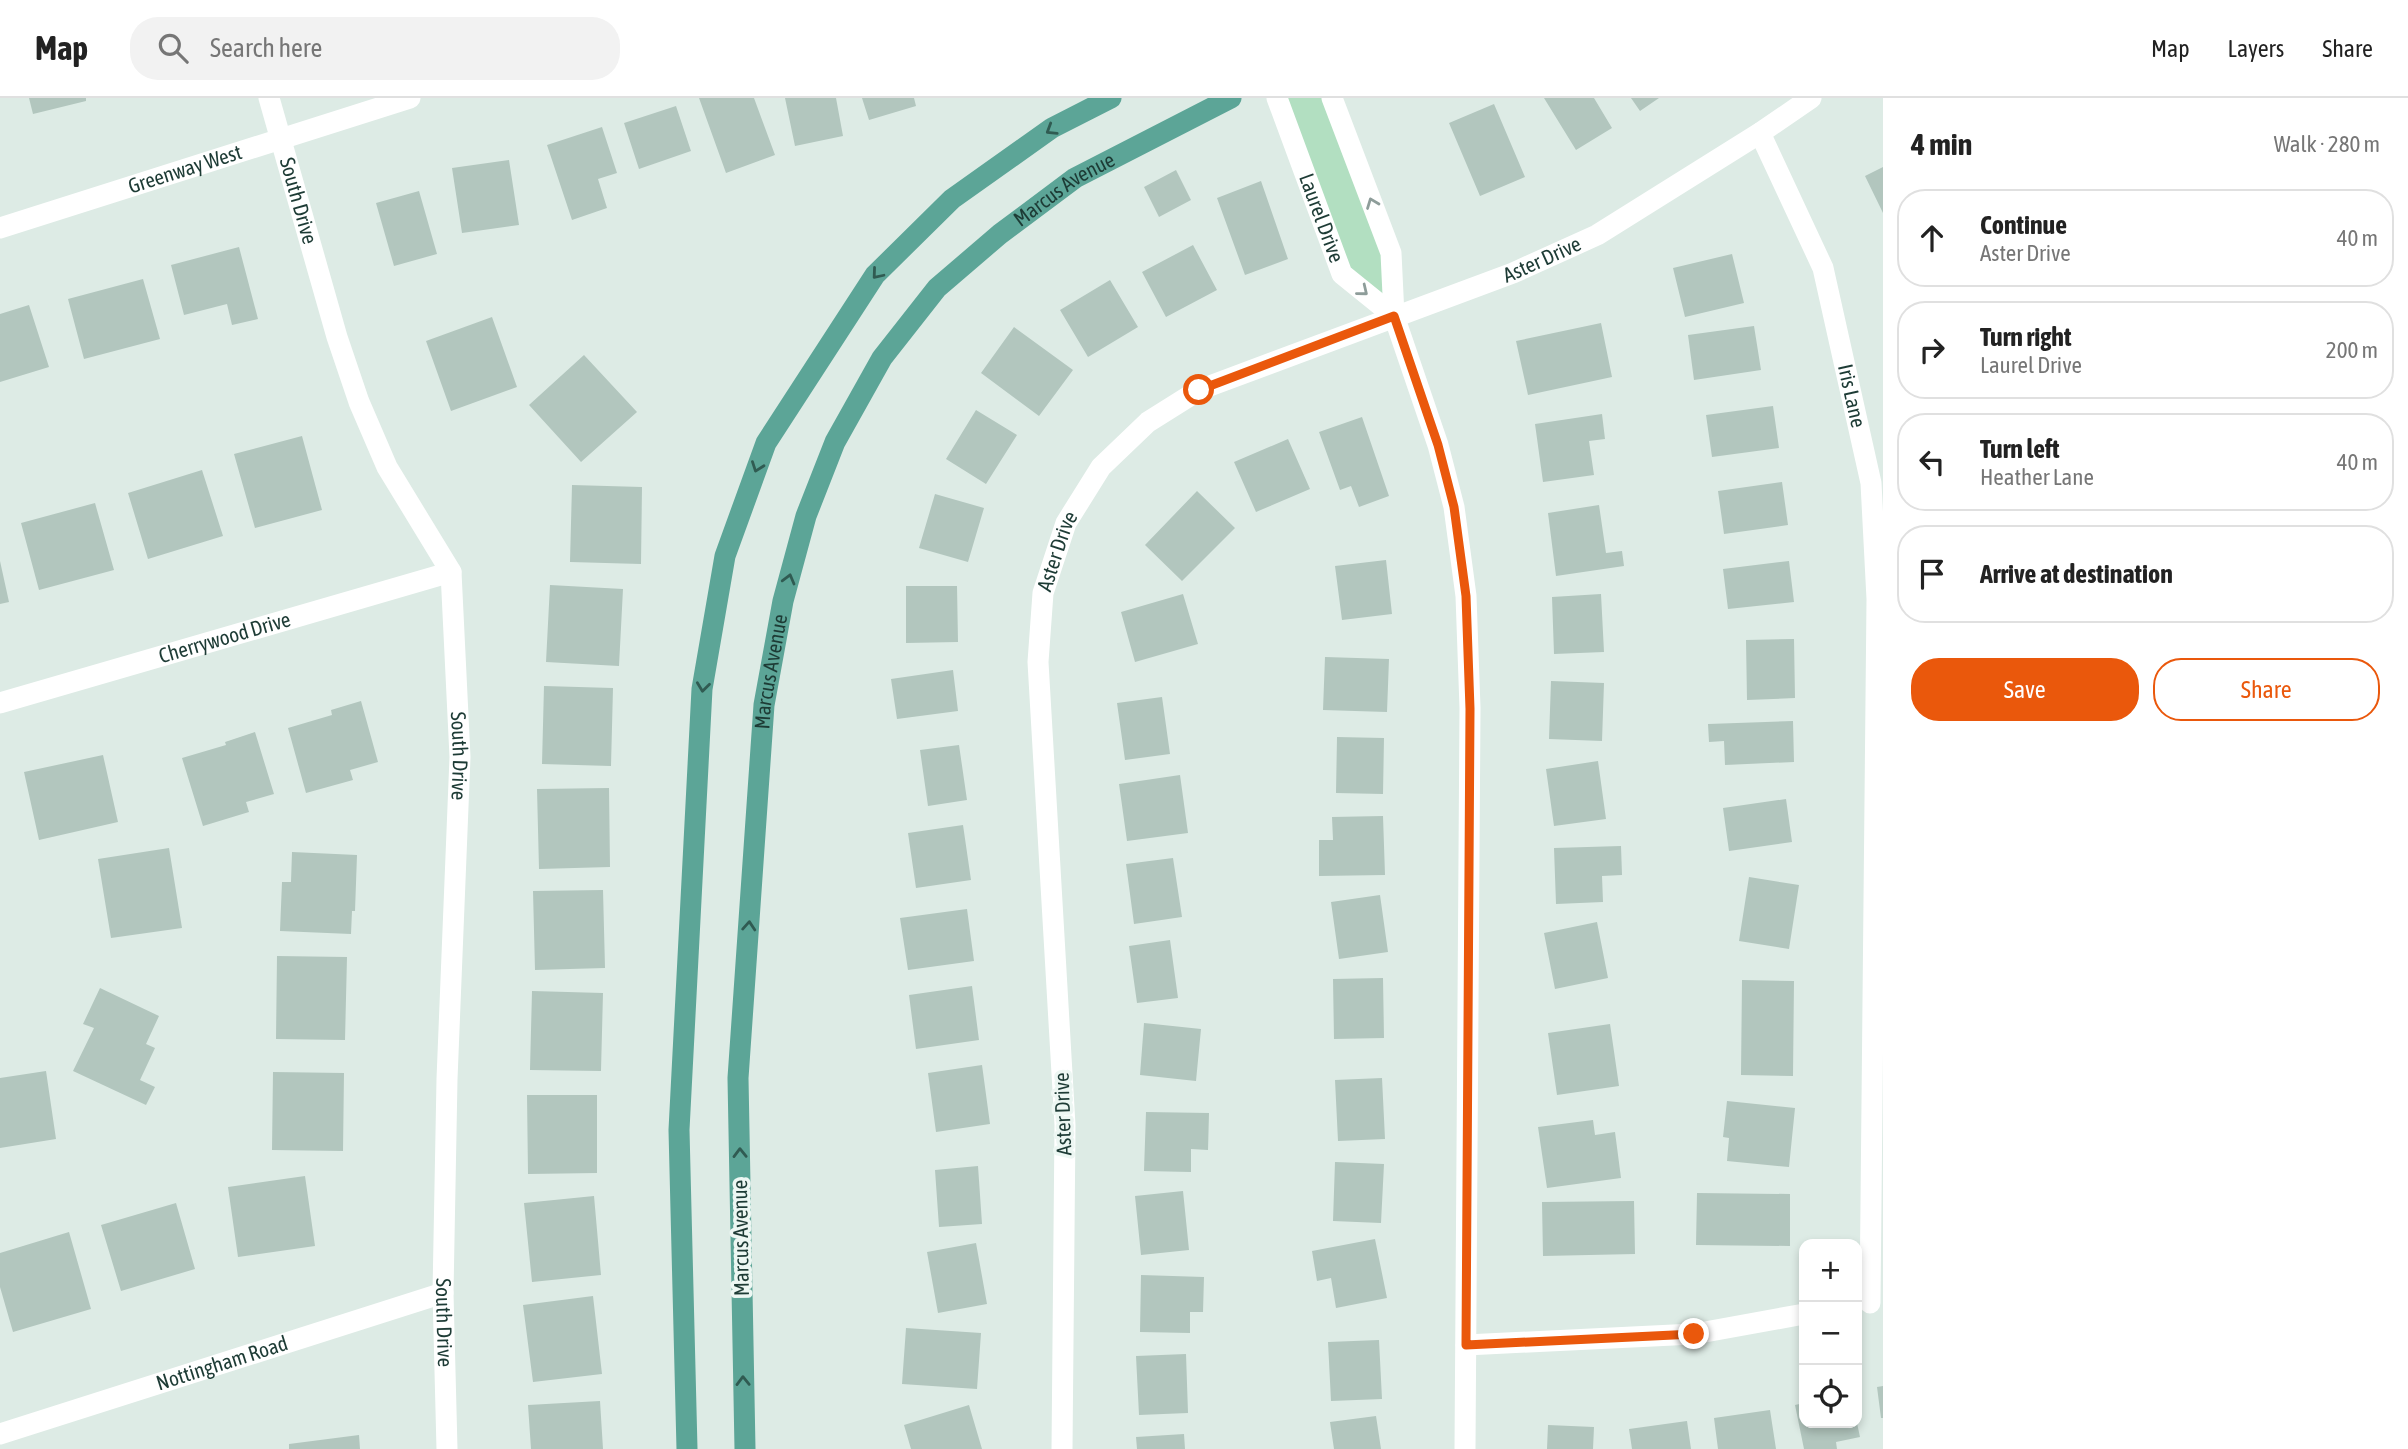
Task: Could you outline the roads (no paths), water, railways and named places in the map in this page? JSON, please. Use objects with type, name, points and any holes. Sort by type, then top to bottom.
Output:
[{"type":"main road","points":[[687,1449],[679,1130],[702,689],[724,556],[766,443],[875,275],[952,199],[1052,128],[1111,98]]},
{"type":"main road","name":"Marcus Avenue","points":[[745,1449],[738,1078],[764,705],[783,601],[806,516],[835,442],[881,358],[937,288],[1000,234],[1075,178],[1231,98]]},
{"type":"street","name":"South Drive","points":[[269,98],[337,337],[359,402],[387,467],[451,572],[460,757],[447,1079],[443,1293],[447,1449]]},
{"type":"street","name":"Greenway West","points":[[0,228],[410,98]]},
{"type":"street","name":"Laurel Drive","points":[[1277,98],[1342,274],[1394,316]]},
{"type":"street","points":[[1332,98],[1391,253],[1394,316],[1423,400],[1451,495],[1466,596],[1470,709],[1465,1449]]},
{"type":"street","name":"Aster Drive","points":[[1062,1449],[1065,1125],[1038,662],[1043,593],[1066,523],[1080,496],[1101,467],[1149,422],[1199,390],[1513,273],[1597,235],[1760,134],[1811,98]]},
{"type":"street","name":"Iris Lane","points":[[1760,134],[1823,268],[1871,483],[1877,599],[1870,1303]]},
{"type":"street","name":"Cherrywood Drive","points":[[0,703],[451,572]]},
{"type":"street","name":"Nottingham Road","points":[[0,1434],[443,1293]]},
{"type":"street","points":[[1466,1345],[1694,1334],[1799,1315]]}]
